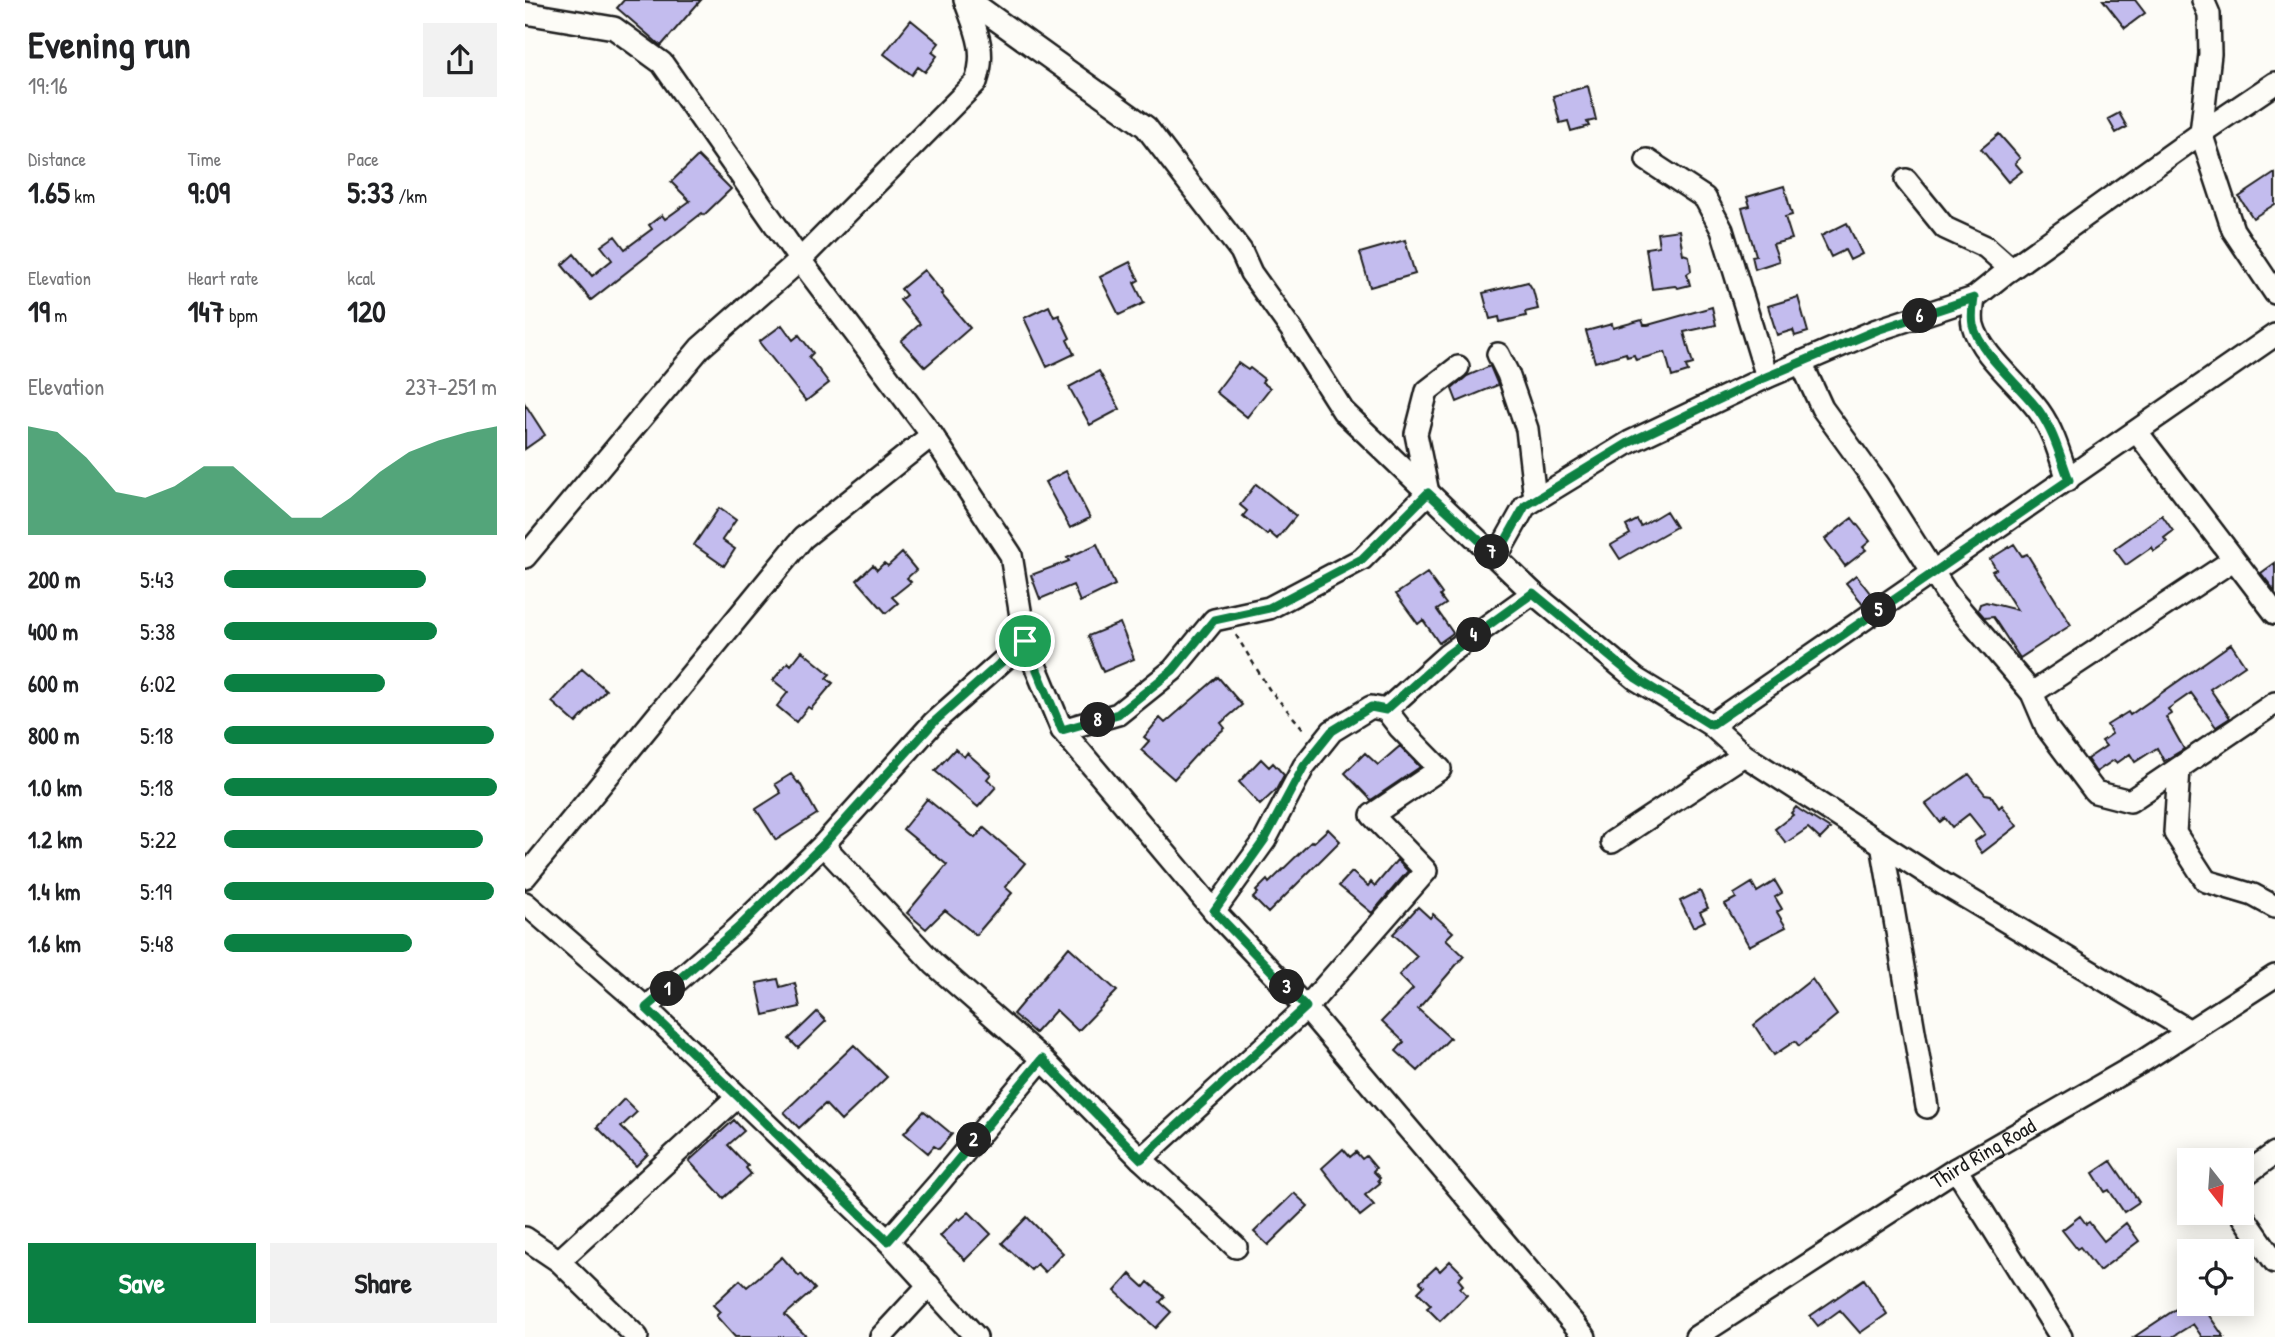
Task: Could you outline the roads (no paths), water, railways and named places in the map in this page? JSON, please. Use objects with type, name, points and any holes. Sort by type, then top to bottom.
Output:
[{"type":"street","points":[[525,556],[700,348],[800,260],[976,82],[983,63],[967,0]]},
{"type":"street","points":[[967,0],[1146,127],[1241,251],[1251,274],[1291,329],[1343,411],[1533,593],[1636,678],[1711,725],[1744,755],[1942,883],[2189,1030]]},
{"type":"street","points":[[2203,0],[2209,14],[2210,54],[2201,133],[2233,230],[2275,293]]},
{"type":"street","points":[[525,13],[614,28],[662,62],[800,260],[932,435],[1011,555],[1025,641],[1062,730],[1214,911],[1306,1007],[1585,1337]]},
{"type":"street","points":[[1493,553],[1502,547],[1525,506],[1630,442],[1767,377],[1877,330],[1974,298],[2201,133],[2275,83]]},
{"type":"street","points":[[1647,160],[1705,198],[1722,230],[1767,377]]},
{"type":"street","points":[[1906,180],[1945,228],[1986,247],[2011,269]]},
{"type":"street","points":[[1974,298],[1971,315],[1974,329],[1992,357],[2038,409],[2053,433],[2069,480]]},
{"type":"street","points":[[1711,725],[2069,480],[2275,335]]},
{"type":"street","points":[[1498,354],[1508,374],[1527,429],[1535,499]]},
{"type":"street","points":[[1801,362],[1822,408],[1877,484],[1947,594],[2032,693],[2047,728],[2095,792],[2130,801],[2275,704]]},
{"type":"street","points":[[1428,493],[1416,434],[1427,391],[1458,367]]},
{"type":"street","points":[[2137,432],[2275,613]]},
{"type":"street","points":[[525,877],[803,538],[932,435]]},
{"type":"street","points":[[1062,730],[1118,714],[1173,670],[1214,620],[1269,608],[1362,559],[1428,493]]},
{"type":"street","points":[[2032,693],[2234,560]]},
{"type":"street","points":[[1386,710],[1447,655],[1533,593]]},
{"type":"street","points":[[646,1008],[737,929],[823,845],[934,722],[1025,641]]},
{"type":"street","points":[[1141,1159],[1306,1007],[1426,872],[1373,815],[1440,769],[1386,710],[1371,707],[1332,731],[1304,766],[1265,839],[1214,911]]},
{"type":"street","points":[[1612,842],[1744,755]]},
{"type":"street","points":[[2179,768],[2175,834],[2206,881],[2253,895],[2275,907]]},
{"type":"street","points":[[1882,844],[1927,1107]]},
{"type":"street","points":[[823,845],[934,964],[1042,1059],[1141,1159],[1235,1247]]},
{"type":"street","points":[[525,903],[646,1008],[888,1241],[976,1337]]},
{"type":"street","name":"Third Ring Road","points":[[1696,1337],[1956,1169],[2143,1061],[2275,975]]},
{"type":"street","points":[[888,1241],[1042,1059]]},
{"type":"street","points":[[559,1261],[737,1097]]},
{"type":"street","points":[[2254,1168],[2275,1153]]},
{"type":"street","points":[[1956,1169],[2059,1336]]},
{"type":"street","points":[[2249,1225],[2275,1262]]},
{"type":"street","points":[[525,1238],[559,1261],[637,1337]]},
{"type":"street","points":[[881,1337],[929,1286]]}]
